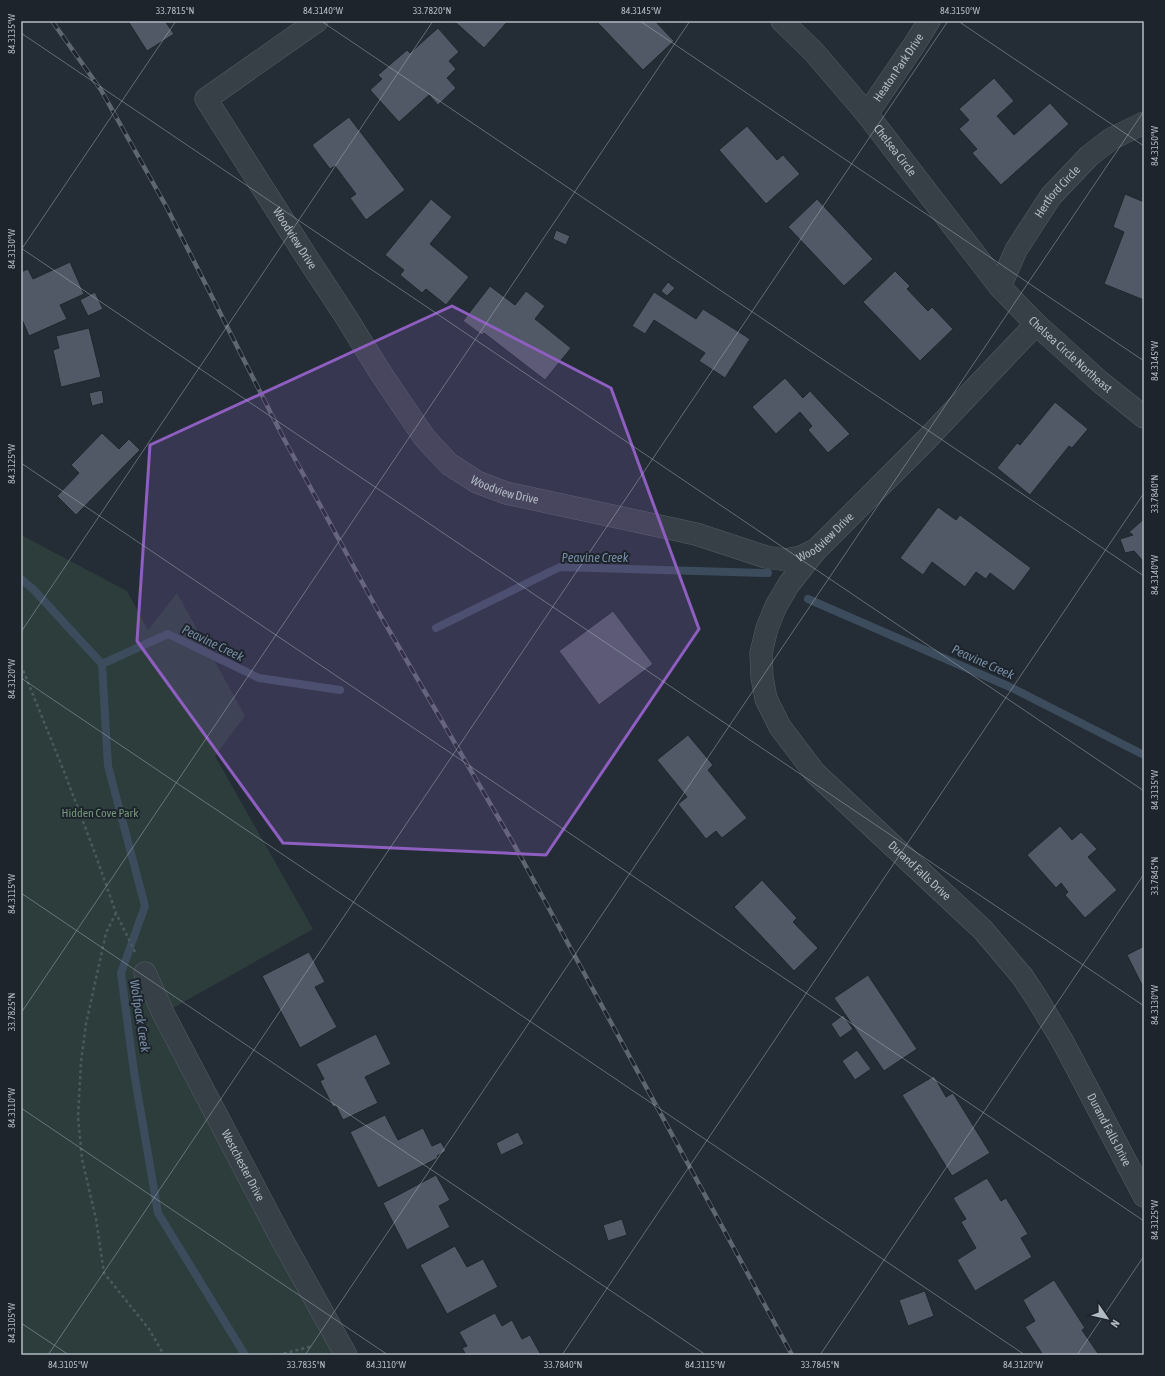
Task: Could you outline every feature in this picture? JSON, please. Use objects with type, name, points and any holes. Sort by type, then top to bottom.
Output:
[{"type":"street","name":"Woodview Drive","points":[[317,21],[206,99],[405,411],[424,437],[449,464],[477,482],[506,493],[696,534],[766,556],[786,560],[801,557],[817,549],[925,442],[1036,324]]},
{"type":"street","name":"Chelsea Circle","points":[[782,21],[813,51],[867,114],[1000,287]]},
{"type":"street","name":"Heaton Park Drive","points":[[867,114],[929,21]]},
{"type":"street","name":"Hertford Circle","points":[[1000,287],[1016,250],[1051,196],[1089,156],[1111,139],[1144,123]]},
{"type":"street","name":"Chelsea Circle Northeast","points":[[1000,287],[1036,324],[1099,381],[1144,417]]},
{"type":"street","name":"Durand Falls Drive","points":[[817,549],[789,584],[776,606],[767,628],[761,653],[762,677],[766,699],[780,727],[815,773],[983,930],[1022,976],[1062,1042],[1144,1196]]},
{"type":"street","name":"Westchester Drive","points":[[145,973],[166,1020],[280,1236],[342,1347]]},
{"type":"path","points":[[21,665],[65,774],[116,913],[135,952]]},
{"type":"path","points":[[116,913],[106,933],[85,1031],[81,1062],[78,1117],[82,1159],[96,1219],[104,1273],[149,1329],[164,1355]]},
{"type":"path","points":[[278,1355],[342,1347]]},
{"type":"highlighted area","points":[[452,306],[611,388],[699,629],[546,855],[283,843],[137,641],[150,445]]},
{"type":"green space","name":"Hidden Cove Park","points":[[21,535],[127,591],[148,630],[177,593],[245,716],[215,756],[313,929],[164,1013],[346,1355],[21,1355]]},
{"type":"building","points":[[128,21],[165,21],[174,34],[147,51]]},
{"type":"building","points":[[454,21],[508,21],[484,48]]},
{"type":"building","points":[[600,21],[655,21],[674,41],[643,70],[598,23]]},
{"type":"building","points":[[438,28],[459,52],[449,61],[456,69],[447,78],[456,88],[438,105],[429,95],[399,122],[370,90],[382,79],[378,75],[407,50],[410,53]]},
{"type":"building","points":[[994,78],[1014,101],[997,116],[1014,135],[1050,103],[1069,124],[1001,185],[972,153],[977,149],[959,129],[969,120],[959,109]]},
{"type":"building","points":[[349,117],[405,190],[366,220],[350,198],[356,194],[335,166],[330,169],[312,145]]},
{"type":"building","points":[[747,126],[777,160],[783,155],[800,174],[766,204],[719,150]]},
{"type":"building","points":[[1125,194],[1144,202],[1144,300],[1104,284],[1124,232],[1113,227]]},
{"type":"building","points":[[431,199],[452,217],[430,244],[469,277],[446,305],[426,289],[422,293],[400,275],[404,270],[385,255]]},
{"type":"building","points":[[817,199],[873,259],[844,286],[788,227]]},
{"type":"building","points":[[556,230],[570,236],[566,245],[553,239]]},
{"type":"building","points":[[70,262],[84,294],[60,305],[67,319],[29,336],[21,317],[21,272],[28,269],[33,279]]},
{"type":"building","points":[[895,271],[910,286],[907,289],[928,311],[932,307],[953,329],[920,361],[863,302]]},
{"type":"building","points":[[668,282],[675,288],[667,296],[661,291]]},
{"type":"building","points":[[490,286],[515,305],[526,291],[545,306],[535,319],[571,348],[545,380],[484,333],[482,335],[463,321]]},
{"type":"building","points":[[95,292],[103,309],[88,316],[80,300]]},
{"type":"building","points":[[654,292],[696,319],[703,309],[750,339],[725,378],[699,361],[705,353],[654,320],[645,334],[632,326]]},
{"type":"building","points":[[89,328],[101,377],[61,387],[53,350],[59,348],[56,336]]},
{"type":"building","points":[[785,378],[803,398],[810,391],[850,434],[828,453],[808,430],[812,426],[800,412],[776,434],[752,407]]},
{"type":"building","points":[[102,390],[104,403],[92,406],[89,393]]},
{"type":"building","points":[[1055,402],[1088,429],[1072,448],[1069,446],[1030,495],[997,468],[1017,443],[1020,445]]},
{"type":"building","points":[[102,433],[119,449],[129,439],[140,450],[76,515],[57,496],[79,473],[71,465]]},
{"type":"building","points":[[938,507],[956,520],[960,515],[1031,568],[1014,591],[990,573],[986,579],[976,572],[965,587],[932,562],[923,575],[900,558]]},
{"type":"building","points":[[1144,519],[1144,562],[1134,551],[1125,553],[1120,539],[1133,535],[1129,532]]},
{"type":"building","points":[[613,611],[653,664],[599,705],[559,651]]},
{"type":"building","points":[[688,735],[713,765],[708,770],[747,818],[722,838],[716,831],[706,839],[678,804],[687,797],[657,760]]},
{"type":"building","points":[[1060,826],[1072,840],[1081,832],[1097,849],[1088,857],[1117,890],[1085,918],[1065,895],[1068,892],[1061,883],[1056,888],[1027,855]]},
{"type":"building","points":[[762,880],[797,918],[793,922],[818,948],[794,971],[734,907]]},
{"type":"building","points":[[1144,946],[1144,989],[1127,955]]},
{"type":"building","points":[[309,952],[325,982],[315,987],[337,1027],[300,1048],[262,976]]},
{"type":"building","points":[[868,975],[917,1049],[884,1071],[834,998]]},
{"type":"building","points":[[843,1015],[853,1029],[840,1038],[831,1024]]},
{"type":"building","points":[[376,1034],[391,1064],[365,1077],[378,1103],[343,1120],[336,1106],[333,1107],[320,1081],[324,1079],[316,1064]]},
{"type":"building","points":[[857,1050],[871,1069],[855,1080],[842,1061]]},
{"type":"building","points":[[934,1076],[946,1097],[953,1093],[990,1153],[952,1176],[902,1095]]},
{"type":"building","points":[[385,1115],[398,1140],[423,1128],[432,1146],[441,1142],[446,1151],[437,1156],[438,1158],[378,1188],[350,1132]]},
{"type":"building","points":[[518,1132],[524,1144],[501,1155],[496,1143]]},
{"type":"building","points":[[436,1175],[450,1200],[439,1206],[450,1227],[407,1250],[383,1203]]},
{"type":"building","points":[[987,1178],[1001,1201],[1006,1198],[1028,1234],[1021,1238],[1032,1257],[975,1291],[957,1260],[976,1248],[961,1222],[966,1219],[953,1198]]},
{"type":"building","points":[[622,1219],[627,1235],[608,1241],[603,1225]]},
{"type":"building","points":[[455,1246],[467,1267],[483,1259],[498,1287],[447,1314],[420,1265]]},
{"type":"building","points":[[1054,1280],[1085,1328],[1082,1330],[1099,1355],[1043,1355],[1025,1327],[1035,1321],[1023,1300]]},
{"type":"building","points":[[925,1291],[934,1316],[908,1326],[899,1300]]},
{"type":"building","points":[[495,1313],[502,1326],[512,1320],[522,1339],[530,1335],[541,1355],[466,1355],[462,1348],[467,1346],[459,1332]]},
{"type":"waterway","name":"Peavine Creek","points":[[436,628],[560,567],[768,573]]},
{"type":"waterway","name":"Peavine Creek","points":[[21,579],[33,589],[102,664],[168,634],[259,678],[340,690]]},
{"type":"waterway","name":"Peavine Creek","points":[[808,599],[1010,687],[1144,755]]},
{"type":"waterway","name":"Wolfpack Creek","points":[[102,664],[108,766],[145,906],[121,973],[134,1072],[158,1213],[245,1355]]},
{"type":"railway","points":[[52,21],[101,90],[166,206],[284,439],[379,613],[516,848],[792,1355]]}]
